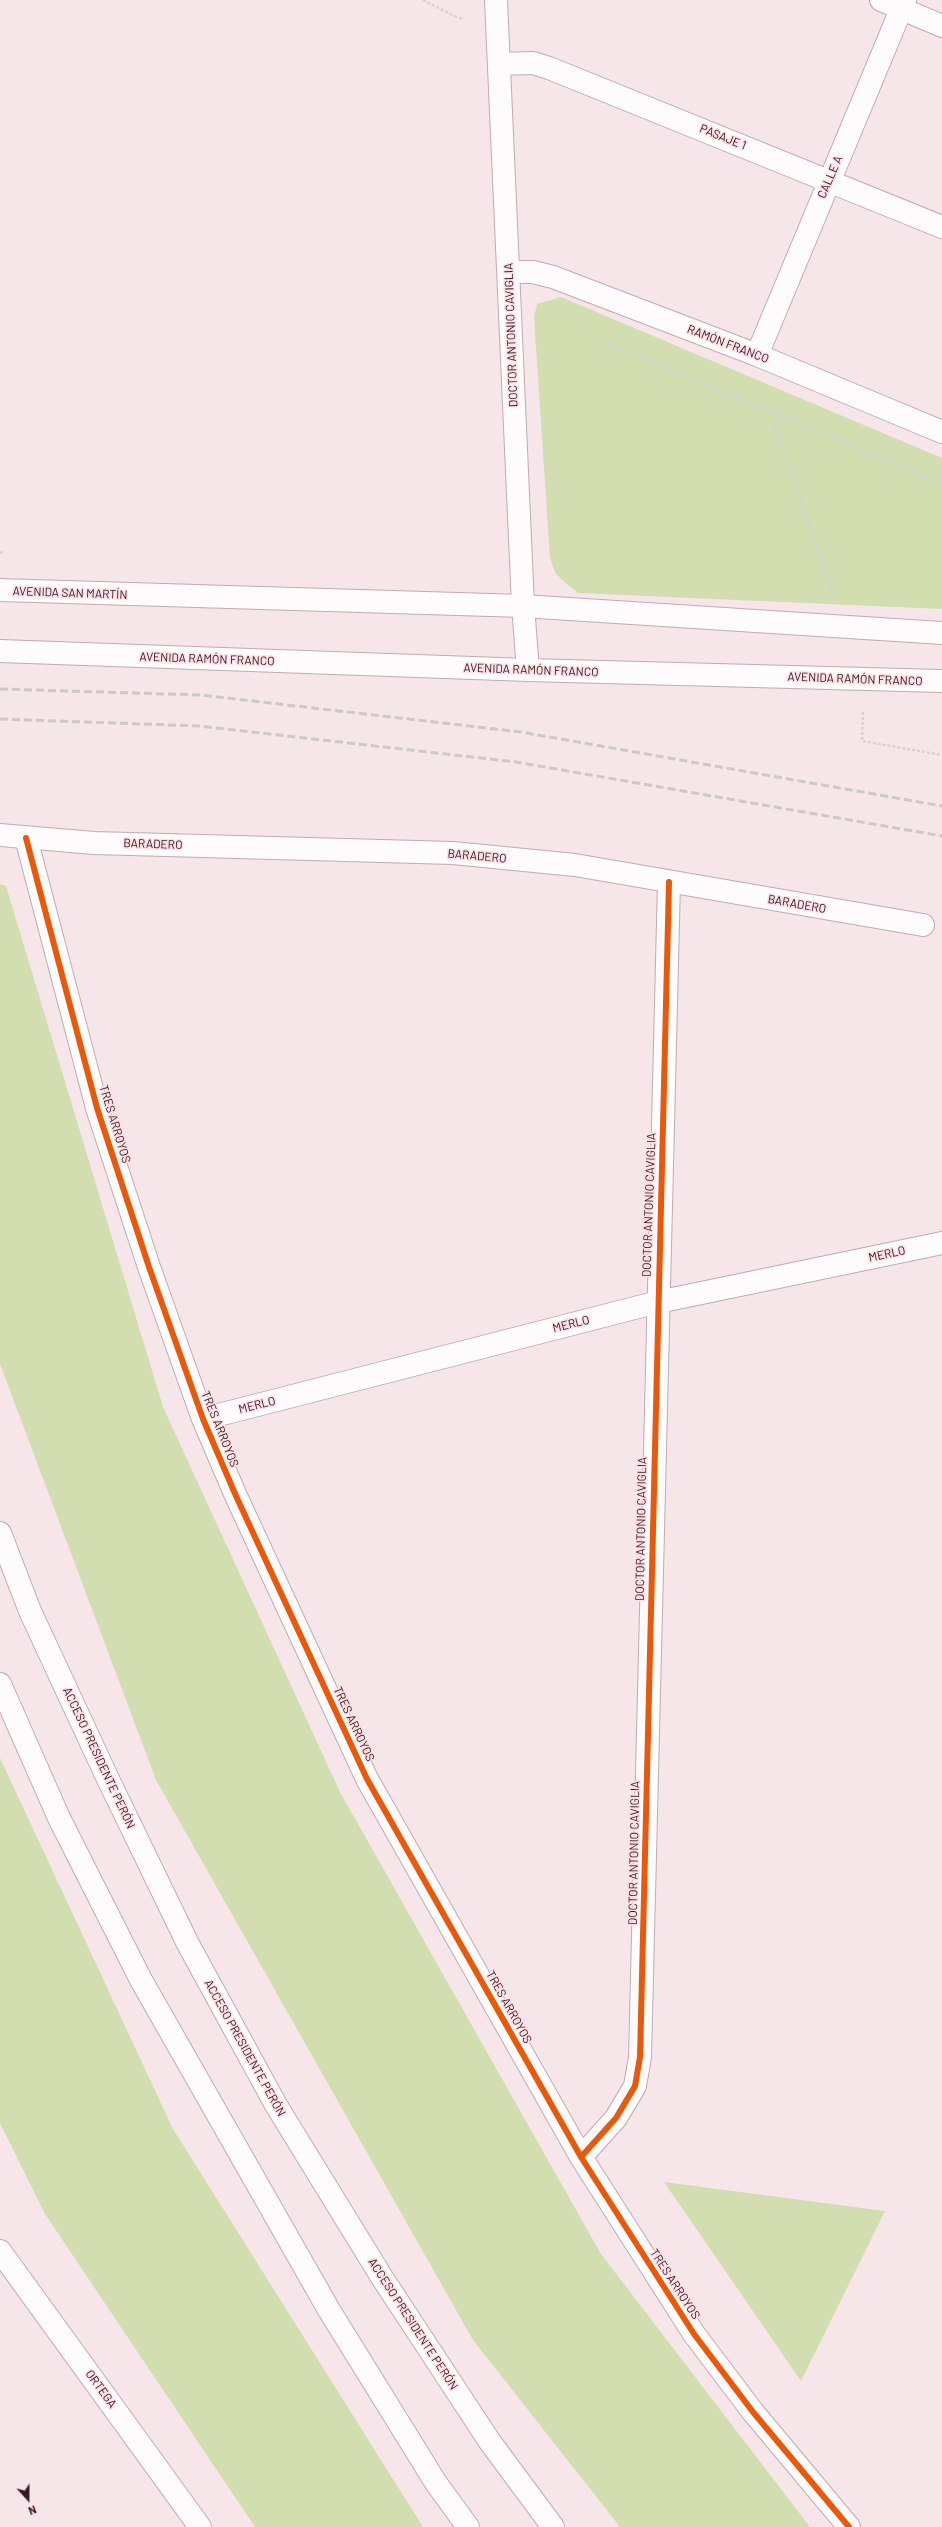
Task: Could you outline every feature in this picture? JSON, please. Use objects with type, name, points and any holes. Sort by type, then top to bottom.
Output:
[{"type":"main road","name":"DOCTOR ANTONIO CAVIGLIA","points":[[496,0],[523,606],[528,670]]},
{"type":"main road","points":[[881,0],[903,4],[942,26]]},
{"type":"main road","name":"CALLE A","points":[[757,355],[828,179],[903,4]]},
{"type":"main road","name":"PASAJE 1","points":[[499,64],[533,63],[549,68],[828,179],[942,227]]},
{"type":"main road","name":"RAMÓN FRANCO","points":[[509,272],[533,272],[553,277],[757,355],[942,432]]},
{"type":"main road","name":"AVENIDA SAN MARTÍN","points":[[0,590],[140,596],[523,606]]},
{"type":"main road","points":[[523,606],[942,633]]},
{"type":"main road","name":"AVENIDA RAMÓN FRANCO","points":[[0,651],[528,670],[942,681]]},
{"type":"main road","name":"BARADERO","points":[[0,835],[94,843],[454,853],[575,865],[923,925]]},
{"type":"main road","name":"TRES ARROYOS","points":[[26,838],[97,1108],[149,1267],[203,1419],[236,1496],[368,1780],[581,2157],[694,2334],[753,2412],[849,2527]]},
{"type":"main road","name":"DOCTOR ANTONIO CAVIGLIA","points":[[581,2157],[620,2112],[635,2086],[640,2057],[669,882]]},
{"type":"main road","name":"MERLO","points":[[203,1419],[658,1302],[942,1243]]},
{"type":"main road","name":"ACCESO PRESIDENTE PERÓN","points":[[0,1533],[30,1611],[107,1777],[188,1944],[276,2105],[381,2276],[490,2442],[553,2527]]},
{"type":"main road","points":[[0,1684],[59,1818],[141,1980],[329,2310],[436,2483],[468,2527]]},
{"type":"main road","name":"ORTEGA","points":[[0,2251],[200,2527]]},
{"type":"path","points":[[602,341],[942,484]]},
{"type":"path","points":[[796,371],[777,414],[775,426],[838,608],[848,628]]},
{"type":"path","points":[[862,679],[862,741],[942,755]]},
{"type":"green space","points":[[561,297],[942,458],[942,609],[578,593],[567,584],[556,574],[550,558],[534,317],[537,304]]},
{"type":"green space","points":[[0,884],[6,886],[163,1407],[340,1792],[601,2254],[810,2527],[620,2527],[473,2340],[156,1780],[0,1364]]},
{"type":"green space","points":[[0,1758],[173,2129],[423,2527],[255,2527],[45,2214],[0,2123]]},
{"type":"green space","points":[[664,2182],[885,2211],[801,2381]]},
{"type":"railway","points":[[0,689],[201,695],[521,732],[942,806]]},
{"type":"railway","points":[[0,719],[199,726],[516,762],[942,836]]},
{"type":"cycle path","points":[[26,838],[97,1108],[149,1267],[203,1419],[236,1496],[367,1779],[581,2157],[694,2334],[753,2412],[849,2527]]},
{"type":"cycle path","points":[[581,2157],[616,2118],[635,2086],[640,2057],[669,882]]}]
